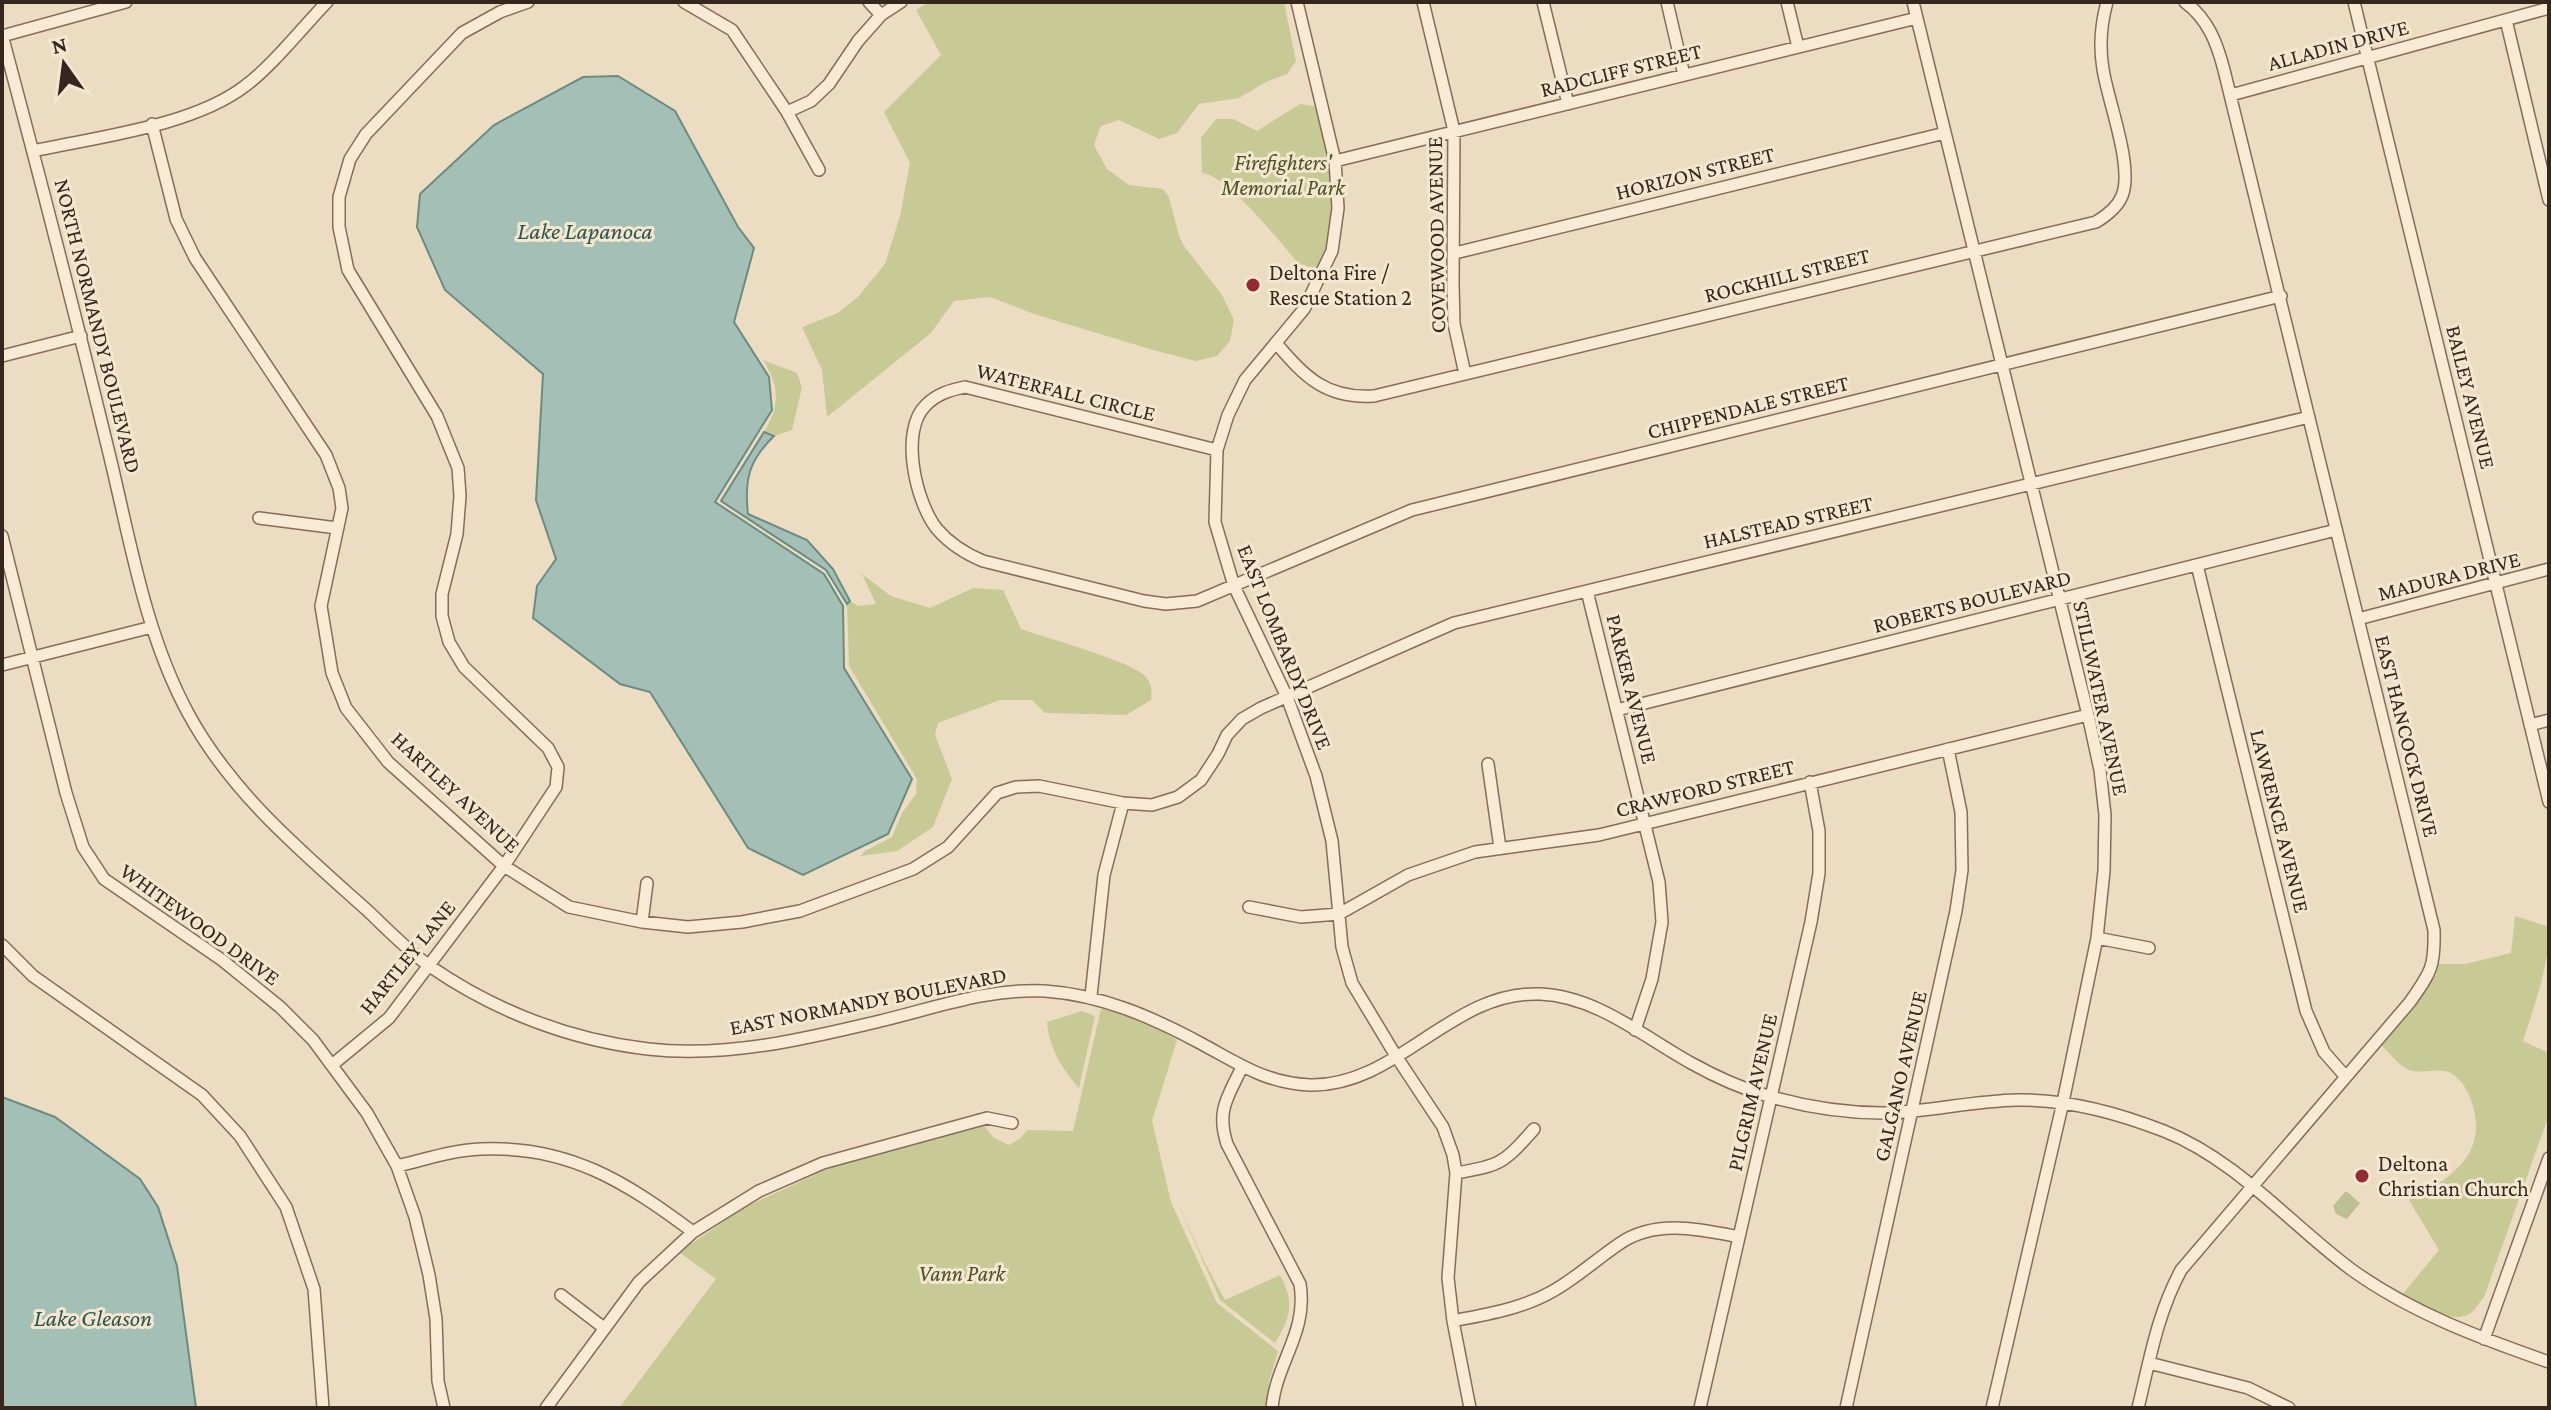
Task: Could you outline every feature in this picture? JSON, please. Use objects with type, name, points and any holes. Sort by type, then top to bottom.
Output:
[{"type":"street","points":[[2,35],[124,2]]},
{"type":"street","points":[[33,151],[203,110],[247,85],[327,2]]},
{"type":"street","name":"HARTLEY LANE","points":[[332,1065],[389,1018],[504,866],[556,787],[558,767],[548,748],[464,667],[449,642],[442,616],[442,594],[457,534],[460,496],[458,468],[437,416],[348,270],[339,227],[339,197],[350,159],[366,134],[462,33],[500,12],[528,2]]},
{"type":"street","points":[[684,2],[732,30],[787,112],[819,170]]},
{"type":"street","points":[[869,2],[881,15]]},
{"type":"street","points":[[787,112],[811,101],[829,84],[858,41],[881,15],[901,2]]},
{"type":"street","name":"EAST LOMBARDY DRIVE","points":[[1297,2],[1335,161],[1338,208],[1332,251],[1304,309],[1245,380],[1228,415],[1217,450],[1215,522],[1234,586],[1287,697],[1316,776],[1332,841],[1342,947],[1352,983],[1443,1127],[1453,1155],[1456,1173],[1448,1278],[1470,1408]]},
{"type":"street","name":"COVEWOOD AVENUE","points":[[1423,2],[1454,131],[1454,324],[1465,374]]},
{"type":"street","points":[[1543,2],[1568,104]]},
{"type":"street","points":[[1667,2],[1684,75]]},
{"type":"street","points":[[1787,2],[1798,47]]},
{"type":"street","name":"STILLWATER AVENUE","points":[[1913,2],[2088,715],[2100,770],[2105,815],[2104,871],[2097,938],[2063,1102],[1992,1408]]},
{"type":"street","name":"ROCKHILL STREET","points":[[1276,343],[1321,387],[1353,397],[1374,396],[2096,222],[2110,213],[2122,196],[2126,171],[2102,68],[2101,33],[2107,2]]},
{"type":"street","name":"EAST HANCOCK DRIVE","points":[[2138,1408],[2156,1327],[2165,1300],[2181,1270],[2432,971],[2435,951],[2434,930],[2231,95],[2216,40],[2202,19],[2185,2]]},
{"type":"street","name":"BAILEY AVENUE","points":[[2354,2],[2549,802]]},
{"type":"street","name":"ALLADIN DRIVE","points":[[2231,95],[2549,8]]},
{"type":"street","name":"RADCLIFF STREET","points":[[1335,161],[1917,18]]},
{"type":"street","points":[[2506,20],[2549,200]]},
{"type":"street","name":"NORTH NORMANDY BOULEVARD","points":[[2,35],[81,336],[152,627]]},
{"type":"street","name":"HARTLEY AVENUE","points":[[152,124],[176,219],[195,258],[326,455],[339,488],[342,508],[321,606],[332,673],[346,708],[388,762],[504,866],[569,907],[642,922],[688,927],[742,922],[800,911],[913,869],[948,847],[997,793],[1016,787],[1039,786],[1123,803],[1152,805],[1178,797],[1201,780],[1227,735],[1242,719],[1287,697]]},
{"type":"street","name":"HORIZON STREET","points":[[1455,253],[1945,133]]},
{"type":"street","name":"CHIPPENDALE STREET","points":[[1234,586],[1412,510],[2281,296]]},
{"type":"street","points":[[2,356],[81,336]]},
{"type":"street","name":"WATERFALL CIRCLE","points":[[1217,450],[965,387],[946,391],[925,405],[914,429],[912,454],[925,509],[938,530],[966,554],[983,561],[1166,604],[1197,601],[1234,586]]},
{"type":"street","name":"HALSTEAD STREET","points":[[1287,697],[1454,623],[2309,417]]},
{"type":"street","points":[[259,518],[337,528]]},
{"type":"street","name":"ROBERTS BOULEVARD","points":[[1617,710],[2336,530]]},
{"type":"street","name":"WHITEWOOD DRIVE","points":[[2,536],[66,793],[83,847],[104,879],[222,960],[280,1007],[313,1040],[367,1113],[397,1166],[415,1217],[436,1319],[438,1381],[444,1408]]},
{"type":"street","name":"LAWRENCE AVENUE","points":[[2197,565],[2306,1011],[2324,1052],[2346,1077]]},
{"type":"street","name":"MADURA DRIVE","points":[[2358,619],[2549,569]]},
{"type":"street","name":"PARKER AVENUE","points":[[1587,591],[1659,882],[1662,922],[1652,979],[1635,1030]]},
{"type":"street","points":[[2,665],[152,627]]},
{"type":"street","name":"EAST NORMANDY BOULEVARD","points":[[152,627],[187,711],[242,791],[290,841],[427,965],[513,1014],[551,1028],[648,1049],[711,1051],[780,1043],[970,998],[1014,991],[1091,996],[1149,1018],[1263,1077],[1302,1085],[1322,1085],[1363,1074],[1488,1002],[1534,993],[1583,1002],[1730,1084],[1826,1110],[1883,1113],[2022,1099],[2063,1102],[2099,1110],[2165,1131],[2201,1148],[2252,1186],[2346,1266],[2381,1290],[2484,1339],[2549,1362]]},
{"type":"street","name":"CRAWFORD STREET","points":[[1339,914],[1408,875],[1446,860],[1500,848],[1572,840],[1644,824],[2088,715]]},
{"type":"street","points":[[2530,725],[2549,720]]},
{"type":"street","name":"GALGANO AVENUE","points":[[1846,1408],[1914,1111],[1962,870],[1961,812],[1948,749]]},
{"type":"street","points":[[1488,764],[1500,848]]},
{"type":"street","name":"PILGRIM AVENUE","points":[[1700,1408],[1811,922],[1819,873],[1819,831],[1810,782]]},
{"type":"street","points":[[1091,996],[1104,875],[1123,803]]},
{"type":"street","points":[[642,922],[647,883]]},
{"type":"street","points":[[1249,907],[1301,917],[1339,914]]},
{"type":"street","points":[[2097,938],[2149,948]]},
{"type":"street","points":[[2,945],[33,976],[202,1095],[240,1136],[286,1207],[314,1289],[323,1408]]},
{"type":"street","points":[[1242,1067],[1222,1109],[1221,1125],[1227,1144],[1300,1284],[1303,1300],[1297,1334],[1274,1385],[1272,1408]]},
{"type":"street","points":[[546,1408],[639,1282],[693,1232],[759,1191],[823,1163],[987,1118],[1012,1123]]},
{"type":"street","points":[[1456,1173],[1497,1165],[1534,1129]]},
{"type":"street","points":[[397,1166],[480,1149],[531,1151],[583,1164],[640,1193],[693,1232]]},
{"type":"street","points":[[2484,1339],[2549,1158]]},
{"type":"street","points":[[2534,1200],[2549,1205]]},
{"type":"street","points":[[1453,1321],[1525,1305],[1555,1291],[1621,1242],[1643,1233],[1663,1228],[1693,1228],[1739,1237]]},
{"type":"street","points":[[561,1295],[604,1328]]},
{"type":"street","points":[[2149,1363],[2248,1388],[2289,1408]]},
{"type":"green space","points":[[929,2],[1284,2],[1296,61],[1287,74],[1239,98],[1199,104],[1177,133],[1159,139],[1119,120],[1101,126],[1094,145],[1107,169],[1129,185],[1163,189],[1169,197],[1184,246],[1222,295],[1234,320],[1230,341],[1217,356],[1196,361],[1153,350],[1034,314],[990,297],[954,301],[931,333],[827,417],[822,370],[802,327],[838,313],[858,297],[885,264],[900,216],[910,163],[884,112],[941,55],[916,10]]},
{"type":"green space","name":"Firefighters' Memorial Park","points":[[1300,104],[1318,107],[1331,188],[1332,208],[1326,248],[1318,267],[1311,268],[1298,263],[1239,197],[1213,177],[1202,173],[1201,138],[1216,119],[1233,119],[1257,131]]},
{"type":"green space","points":[[763,360],[797,373],[802,387],[792,430],[774,436],[764,432],[773,413],[776,396],[773,379]]},
{"type":"green space","points":[[862,574],[891,596],[930,608],[973,588],[1003,590],[1021,629],[1137,670],[1149,681],[1151,700],[1126,715],[1045,713],[1032,700],[1000,700],[938,723],[935,735],[952,779],[933,827],[897,851],[861,856],[892,837],[902,813],[916,794],[917,779],[849,666],[847,604],[850,601],[858,606],[876,604]]},
{"type":"green space","points":[[2515,916],[2549,927],[2544,971],[2523,1041],[2549,1053],[2549,1115],[2484,1297],[2471,1313],[2455,1317],[2436,1312],[2402,1295],[2439,1250],[2409,1200],[2438,1184],[2462,1164],[2475,1137],[2476,1121],[2472,1103],[2465,1087],[2452,1074],[2409,1070],[2381,1045],[2436,975],[2438,964],[2465,964],[2511,953]]},
{"type":"green space","name":"Vann Park","points":[[1110,1008],[1139,1019],[1177,1040],[1152,1121],[1171,1202],[1217,1303],[1278,1351],[1269,1382],[1268,1408],[619,1408],[716,1279],[679,1252],[745,1207],[834,1166],[984,1126],[994,1138],[1009,1145],[1027,1130],[1073,1131],[1101,1009]]},
{"type":"green space","points":[[1082,1011],[1095,1016],[1079,1088],[1057,1058],[1047,1022]]},
{"type":"green space","points":[[2346,1191],[2360,1203],[2347,1219],[2336,1214],[2333,1206]]},
{"type":"green space","points":[[1174,1195],[1225,1300],[1280,1275],[1288,1294],[1289,1309],[1275,1343],[1220,1300]]},
{"type":"water","name":"Lake Lapanoca","points":[[618,76],[675,111],[738,227],[754,248],[734,322],[769,377],[772,410],[715,502],[824,574],[843,606],[844,668],[912,779],[888,834],[803,875],[748,848],[650,692],[620,684],[533,618],[537,586],[556,559],[536,500],[543,374],[445,290],[417,227],[420,194],[494,125],[583,77]]},
{"type":"water","points":[[764,432],[774,436],[750,471],[748,514],[807,540],[833,569],[850,601],[847,604],[826,570],[721,501]]},
{"type":"water","name":"Lake Gleason","points":[[2,1097],[55,1117],[140,1179],[158,1207],[177,1266],[196,1408],[2,1408]]},
{"type":"place","name":"Deltona Fire / Rescue Station 2","points":[[1253,285]]},
{"type":"place","name":"Deltona Christian Church","points":[[2362,1176]]}]
